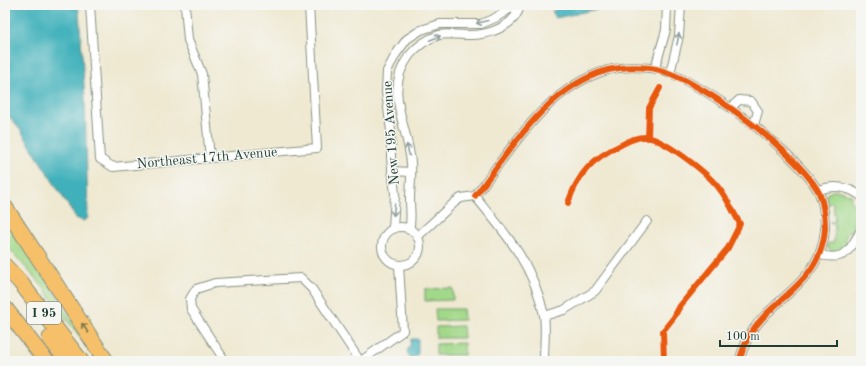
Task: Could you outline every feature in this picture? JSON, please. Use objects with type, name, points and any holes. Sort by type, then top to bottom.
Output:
[{"type":"highway","points":[[5,207],[106,361]]},
{"type":"highway","name":"I 95","points":[[5,266],[20,282],[81,361]]},
{"type":"highway","points":[[5,281],[31,311],[67,361]]},
{"type":"highway","points":[[5,308],[46,361]]},
{"type":"highway","name":"I 95","points":[[5,322],[34,361]]},
{"type":"street","name":"Northeast 17th Avenue","points":[[90,5],[100,159],[113,167],[317,148],[309,5]]},
{"type":"street","points":[[186,5],[188,40],[202,74],[210,158]]},
{"type":"street","name":"New 195 Avenue","points":[[393,229],[395,194],[392,172],[391,131],[386,92],[387,76],[396,54],[407,39],[421,30],[440,24],[481,24],[495,18],[516,5]]},
{"type":"street","name":"New 195 Avenue","points":[[409,230],[411,222],[411,163],[397,93],[398,75],[410,55],[421,43],[438,36],[451,33],[467,35],[486,33],[500,28],[507,24],[518,12],[520,5]]},
{"type":"street","points":[[655,68],[666,24],[667,5]]},
{"type":"street","points":[[670,73],[680,24],[681,5]]},
{"type":"street","points":[[666,24],[680,24]]},
{"type":"street","points":[[417,238],[455,202],[461,198],[475,196],[540,113],[570,88],[584,80],[609,70],[655,68],[670,73],[731,108],[754,125],[793,160],[818,190],[823,206],[825,227],[820,255],[810,271],[751,333],[739,361]]},
{"type":"street","points":[[731,108],[735,103],[743,99],[747,99],[755,103],[758,116],[754,125]]},
{"type":"street","points":[[392,172],[411,172]]},
{"type":"street","points":[[818,190],[833,186],[854,191],[861,196]]},
{"type":"street","points":[[475,196],[515,245],[530,271],[544,316],[544,361]]},
{"type":"street","points":[[544,316],[564,310],[595,291],[647,220]]},
{"type":"street","points":[[399,228],[409,230],[417,238],[420,247],[415,258],[411,262],[399,265],[388,260],[382,250],[384,238],[393,229],[399,228]]},
{"type":"street","points":[[820,255],[841,257],[846,254],[861,230]]},
{"type":"street","points":[[225,361],[191,309],[190,300],[196,289],[215,283],[301,278],[312,289],[361,361],[403,331],[399,265]]},
{"type":"green space","points":[[836,190],[852,195],[850,200],[855,206],[860,203],[861,218],[858,216],[851,229],[855,234],[849,231],[844,240],[848,243],[844,251],[835,254],[828,249],[827,243],[833,243],[834,241],[835,224],[829,222],[835,221],[833,203],[827,204],[825,200],[828,193]]},
{"type":"green space","points":[[5,213],[97,361],[43,287],[5,244]]},
{"type":"green space","points":[[453,288],[453,300],[425,301],[425,289]]},
{"type":"green space","points":[[435,309],[463,309],[464,320],[436,321]]},
{"type":"green space","points":[[463,326],[464,338],[436,338],[436,327]]},
{"type":"green space","points":[[464,343],[464,355],[436,355],[436,344]]},
{"type":"water","points":[[5,5],[77,5],[79,11],[85,98],[88,218],[83,221],[76,218],[21,131],[5,111]]},
{"type":"water","points":[[570,5],[616,5],[556,18],[552,11]]},
{"type":"water","points":[[411,339],[418,339],[418,354],[412,358],[409,357],[407,351],[410,346]]},
{"type":"cycle path","points":[[475,196],[532,122],[567,90],[586,78],[613,69],[632,67],[651,68],[675,76],[721,101],[767,136],[805,173],[819,193],[825,219],[822,247],[815,263],[806,276],[760,321],[748,337],[739,361]]},
{"type":"cycle path","points":[[648,138],[649,108],[660,88]]},
{"type":"cycle path","points":[[568,203],[576,184],[594,161],[626,142],[641,137],[652,138],[661,142],[683,156],[704,173],[721,191],[727,200],[740,224],[728,248],[680,306],[674,317],[663,331],[664,361]]}]
